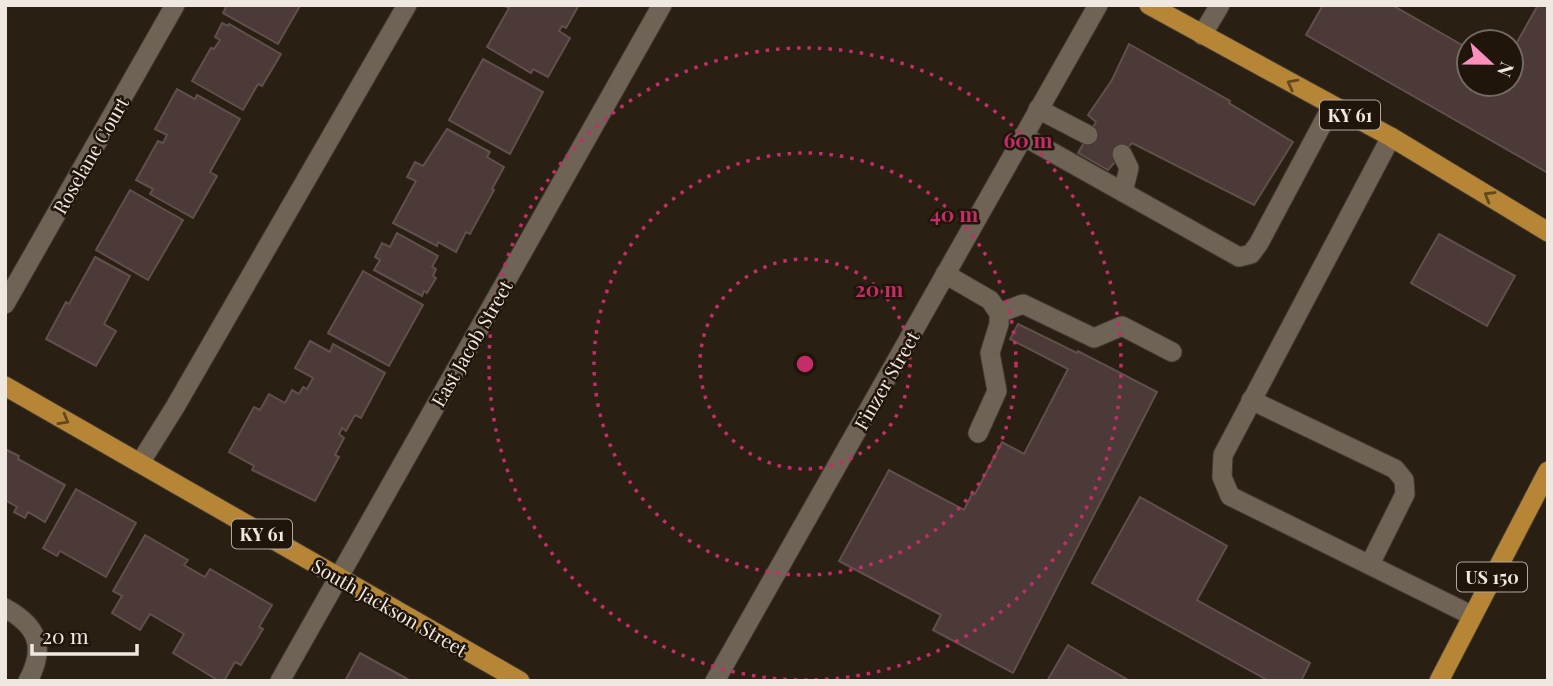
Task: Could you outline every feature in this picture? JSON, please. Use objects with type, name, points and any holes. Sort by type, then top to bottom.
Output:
[{"type":"main road","name":"KY 61","points":[[1149,5],[1391,137],[1548,232]]},
{"type":"main road","name":"South Jackson Street","points":[[5,386],[520,681]]},
{"type":"main road","name":"US 150","points":[[1439,681],[1471,615],[1545,482]]},
{"type":"street","name":"Roselane Court","points":[[5,304],[175,5]]},
{"type":"street","points":[[139,463],[175,407],[407,5]]},
{"type":"street","name":"East Jacob Street","points":[[280,681],[662,5]]},
{"type":"street","name":"Finzer Street","points":[[715,681],[1098,5]]},
{"type":"street","points":[[1202,35],[1220,5]]},
{"type":"street","points":[[1023,136],[1239,257],[1251,254],[1259,243],[1332,106]]},
{"type":"street","points":[[1038,110],[1088,135]]},
{"type":"street","points":[[1391,137],[1223,455],[1222,477],[1230,496],[1471,615]]},
{"type":"street","points":[[1122,154],[1129,168],[1123,192]]},
{"type":"street","points":[[945,274],[990,300],[999,313],[999,324],[990,353],[997,391],[978,433]]},
{"type":"street","points":[[999,313],[1023,304],[1094,338],[1122,326],[1172,352]]},
{"type":"street","points":[[1251,400],[1395,470],[1404,480],[1405,494],[1370,565]]},
{"type":"street","points":[[5,608],[30,624],[38,639],[38,657],[28,681]]},
{"type":"building","points":[[227,5],[300,6],[278,44],[223,13]]},
{"type":"building","points":[[503,5],[579,5],[566,28],[562,26],[559,31],[570,38],[548,77],[533,69],[531,73],[487,47],[509,8]]},
{"type":"building","points":[[1323,5],[1392,5],[1455,41],[1455,98],[1525,98],[1525,28],[1538,5],[1548,5],[1548,173],[1306,35]]},
{"type":"building","points":[[222,23],[228,26],[229,24],[281,54],[262,86],[258,84],[243,110],[192,81],[211,48],[214,49],[220,40],[215,37]]},
{"type":"building","points":[[1129,44],[1230,101],[1229,103],[1293,142],[1254,205],[1132,143],[1108,170],[1078,153],[1096,122],[1088,115],[1112,80]]},
{"type":"building","points":[[483,59],[543,92],[510,154],[449,120]]},
{"type":"building","points":[[177,89],[195,99],[197,95],[240,119],[210,172],[217,176],[193,218],[150,194],[153,189],[136,180],[158,141],[163,143],[167,135],[155,129]]},
{"type":"building","points":[[447,129],[490,152],[487,157],[504,167],[470,234],[466,232],[456,252],[438,242],[437,246],[393,223],[416,181],[407,177],[415,162],[423,166]]},
{"type":"building","points":[[130,190],[183,220],[148,280],[96,250]]},
{"type":"building","points":[[397,233],[438,256],[432,267],[436,269],[433,276],[436,278],[427,293],[424,291],[422,296],[374,270],[380,260],[375,257],[382,243],[390,247]]},
{"type":"building","points":[[1439,234],[1515,276],[1487,326],[1411,283]]},
{"type":"building","points":[[95,257],[130,276],[104,324],[116,331],[96,366],[46,339]]},
{"type":"building","points":[[363,271],[423,305],[389,366],[328,333]]},
{"type":"building","points":[[1018,324],[1077,353],[1078,351],[1157,392],[1013,673],[933,630],[941,615],[839,561],[889,470],[964,510],[1002,442],[1024,454],[1068,369],[1010,339]]},
{"type":"building","points":[[310,341],[330,352],[333,344],[385,373],[361,418],[355,415],[346,431],[342,428],[339,434],[344,438],[335,455],[339,457],[315,501],[252,470],[254,466],[229,452],[254,407],[260,410],[269,394],[285,403],[292,390],[299,394],[303,387],[307,389],[313,378],[295,368]]},
{"type":"building","points":[[5,449],[65,485],[45,522],[28,512],[25,518],[14,512],[17,507],[5,500]]},
{"type":"building","points":[[76,489],[136,523],[106,577],[60,551],[57,556],[43,548]]},
{"type":"building","points":[[1140,497],[1227,546],[1197,600],[1310,663],[1301,681],[1269,681],[1092,583]]},
{"type":"building","points":[[145,535],[188,560],[184,565],[205,577],[210,569],[272,605],[259,627],[263,629],[241,665],[235,662],[224,681],[219,681],[173,653],[184,634],[150,614],[140,630],[112,613],[122,596],[113,591]]},
{"type":"building","points":[[1068,645],[1090,658],[1130,681],[1047,681]]},
{"type":"building","points":[[360,653],[411,681],[345,681]]}]
